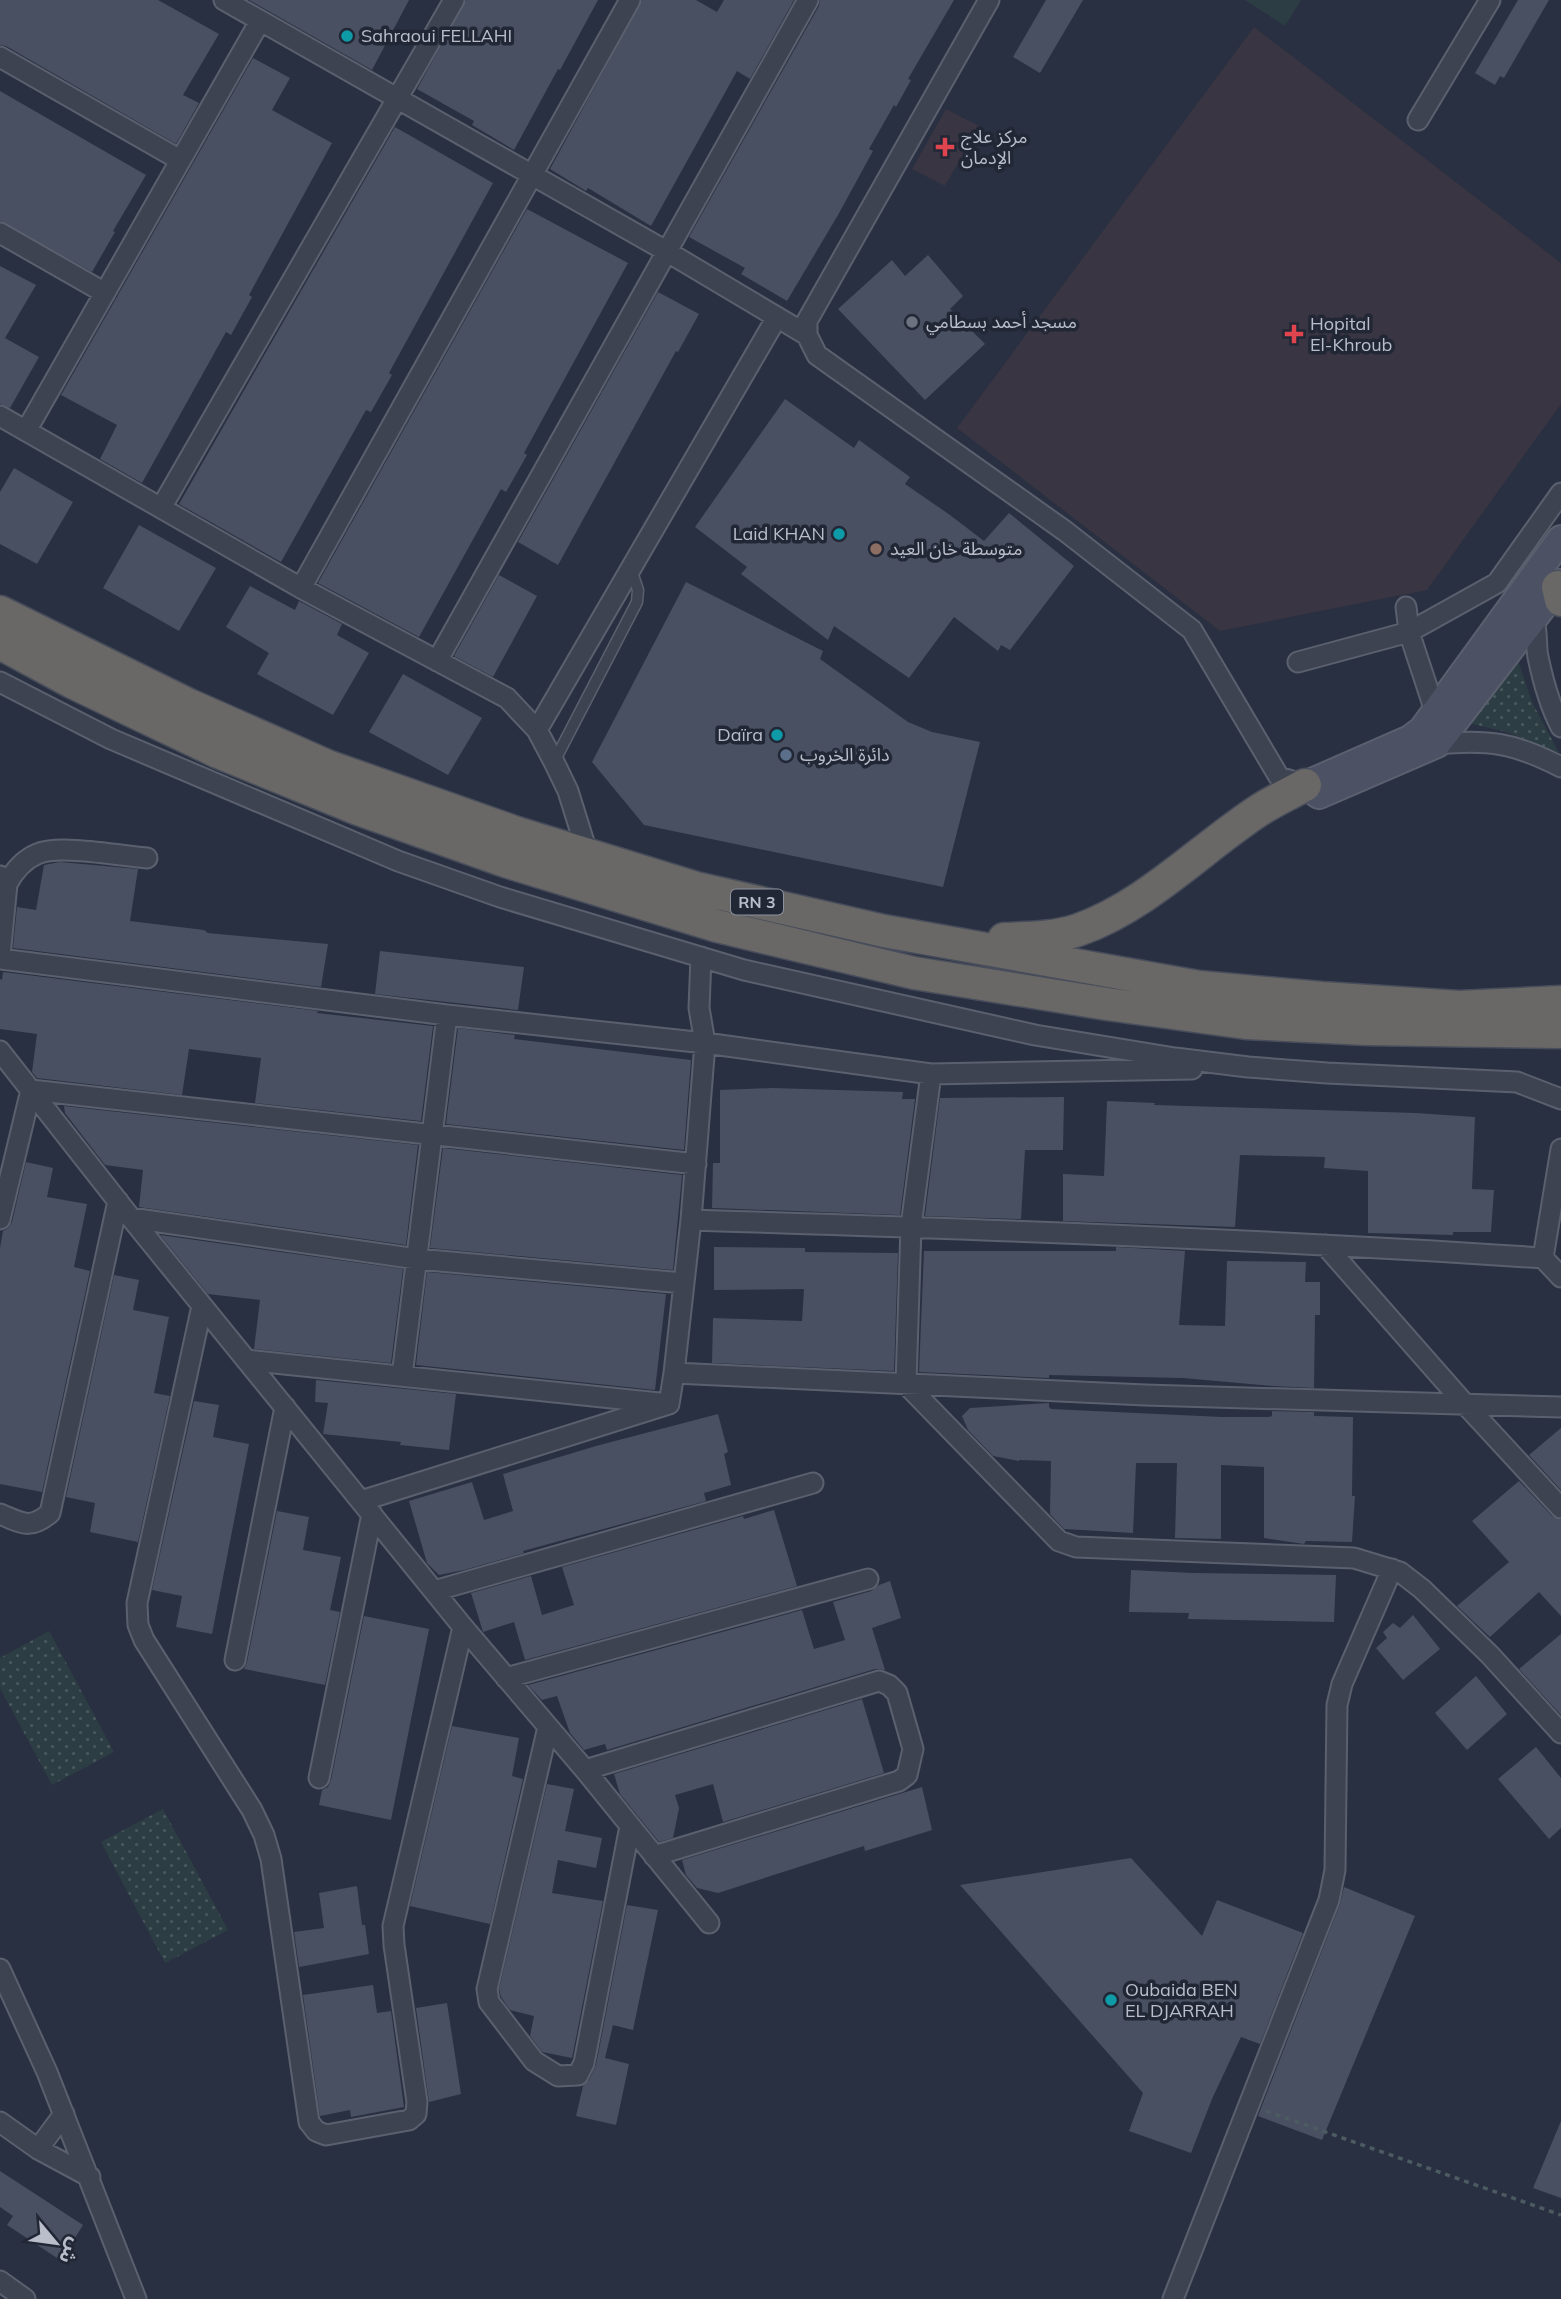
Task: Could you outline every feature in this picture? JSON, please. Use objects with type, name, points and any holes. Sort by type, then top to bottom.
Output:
[{"type":"highway","name":"RN 3","points":[[0,612],[188,705],[327,766],[517,833],[696,888],[884,931],[1199,987],[1459,1007],[1561,1002]]},
{"type":"highway","name":"RN 3","points":[[0,643],[72,682],[218,752],[358,809],[505,861],[717,926],[914,973],[1246,1023],[1366,1029],[1561,1032]]},
{"type":"highway","points":[[936,940],[1041,938],[1078,930],[1119,910],[1156,886],[1259,810],[1292,781]]},
{"type":"main road","points":[[1292,781],[1410,739],[1422,730],[1441,728],[1525,609],[1561,539]]},
{"type":"main road","points":[[1525,609],[1560,590]]},
{"type":"street","points":[[224,0],[666,251],[807,335]]},
{"type":"street","points":[[161,508],[454,0]]},
{"type":"street","points":[[301,588],[630,0]]},
{"type":"street","points":[[437,661],[808,0]]},
{"type":"street","points":[[989,0],[807,321],[807,335],[817,355],[1065,531],[1192,630],[1292,781]]},
{"type":"street","points":[[1418,120],[1490,0]]},
{"type":"street","points":[[26,431],[260,21]]},
{"type":"street","points":[[0,57],[180,160]]},
{"type":"street","points":[[0,233],[105,293]]},
{"type":"street","points":[[537,730],[777,317]]},
{"type":"street","points":[[0,416],[301,588],[507,698],[537,730],[554,762],[568,791],[587,855]]},
{"type":"street","points":[[1298,662],[1409,632],[1497,583],[1561,494]]},
{"type":"street","points":[[1406,607],[1409,632],[1441,728],[1474,741],[1516,748],[1561,767]]},
{"type":"street","points":[[1525,609],[1553,710],[1561,727]]},
{"type":"street","points":[[0,682],[122,744],[398,860],[500,897],[744,970],[1035,1035],[1175,1058],[1248,1067],[1517,1082],[1561,1100]]},
{"type":"street","points":[[147,858],[57,850],[38,853],[3,880],[0,957],[447,1015],[705,1043],[931,1074],[1248,1067]]},
{"type":"street","points":[[669,1404],[691,1220],[705,1043],[699,1008],[701,957]]},
{"type":"street","points":[[402,1376],[447,1015]]},
{"type":"street","points":[[0,1051],[202,1306],[463,1627],[585,1770],[709,1923]]},
{"type":"street","points":[[931,1074],[911,1226],[906,1384],[1059,1541],[1076,1547],[1354,1558],[1400,1572],[1422,1588],[1561,1733]]},
{"type":"street","points":[[31,1090],[696,1164]]},
{"type":"street","points":[[0,1219],[31,1090]]},
{"type":"street","points":[[1543,1258],[1561,1149]]},
{"type":"street","points":[[0,1514],[26,1524],[38,1523],[50,1513],[118,1200]]},
{"type":"street","points":[[131,1218],[417,1259],[683,1283]]},
{"type":"street","points":[[691,1220],[911,1226],[1543,1258],[1561,1277]]},
{"type":"street","points":[[1325,1245],[1561,1508]]},
{"type":"street","points":[[202,1306],[137,1603],[138,1625],[252,1810],[264,1836],[271,1859],[309,2122],[316,2131],[326,2135],[409,2120],[416,2114],[417,2102],[393,1926],[463,1627]]},
{"type":"street","points":[[246,1360],[669,1404]]},
{"type":"street","points":[[674,1373],[1145,1395],[1561,1407]]},
{"type":"street","points":[[367,1507],[669,1404]]},
{"type":"street","points":[[235,1660],[285,1407]]},
{"type":"street","points":[[434,1591],[813,1483]]},
{"type":"street","points":[[319,1778],[367,1507]]},
{"type":"street","points":[[1172,2299],[1329,1900],[1335,1870],[1337,1705],[1342,1684],[1392,1569]]},
{"type":"street","points":[[506,1678],[869,1579]]},
{"type":"street","points":[[585,1770],[880,1681],[897,1693],[913,1749],[907,1775],[899,1781],[654,1856]]},
{"type":"street","points":[[548,1727],[487,1989],[489,2002],[534,2062],[558,2076],[578,2075],[584,2063],[630,1826]]},
{"type":"street","points":[[0,1969],[64,2113],[136,2299]]},
{"type":"street","points":[[37,2149],[64,2113]]},
{"type":"street","points":[[0,2122],[37,2149],[90,2177]]},
{"type":"street","points":[[0,2281],[25,2299]]},
{"type":"lane","points":[[554,762],[637,602],[638,590],[631,568]]},
{"type":"path","points":[[1248,2105],[1561,2215]]},
{"type":"shaded area","points":[[1245,0],[1301,0],[1285,26]]},
{"type":"shaded area","name":"Hopital El-Khroub","points":[[1254,27],[1561,263],[1561,404],[1427,590],[1220,631],[957,428]]},
{"type":"shaded area","name":"مركز علاج الإدمان","points":[[946,109],[979,126],[945,186],[912,169]]},
{"type":"shaded area","points":[[1515,652],[1532,702],[1559,753],[1507,732],[1464,722]]},
{"type":"shaded area","points":[[49,1631],[114,1752],[52,1785],[0,1688],[0,1658]]},
{"type":"shaded area","points":[[163,1809],[228,1930],[165,1963],[101,1842]]},
{"type":"building","points":[[0,0],[158,0],[219,34],[183,95],[199,103],[176,144],[0,45]]},
{"type":"building","name":"Sahraoui FELLAHI","points":[[249,0],[409,0],[372,70]]},
{"type":"building","points":[[466,0],[598,0],[514,150],[472,125],[474,121],[417,89]]},
{"type":"building","points":[[642,0],[696,0],[717,12],[724,0],[794,0],[750,79],[737,71],[651,226],[588,188],[586,191],[550,169]]},
{"type":"building","points":[[820,0],[954,0],[908,79],[911,80],[896,107],[894,105],[869,149],[873,151],[838,215],[787,301],[741,274],[745,268],[689,237]]},
{"type":"building","points":[[1046,0],[1083,0],[1040,73],[1013,57]]},
{"type":"building","points":[[1518,0],[1549,0],[1504,78],[1500,76],[1495,85],[1475,73]]},
{"type":"building","points":[[253,58],[290,78],[272,110],[332,143],[249,295],[252,297],[231,335],[226,332],[142,483],[100,459],[117,425],[61,395]]},
{"type":"building","points":[[0,91],[146,175],[92,272],[0,221]]},
{"type":"building","points":[[395,127],[493,183],[389,373],[392,375],[371,412],[366,410],[281,562],[179,504]]},
{"type":"building","points":[[527,209],[628,263],[524,453],[527,455],[506,492],[501,489],[419,637],[318,583]]},
{"type":"building","points":[[928,255],[963,296],[950,309],[985,344],[925,400],[838,309],[892,260],[905,276]]},
{"type":"building","points":[[0,266],[36,285],[5,338],[39,357],[10,408],[0,404]]},
{"type":"building","points":[[658,292],[699,314],[558,565],[518,542]]},
{"type":"building","name":"Laid KHAN","points":[[785,399],[854,448],[859,440],[910,477],[905,484],[984,541],[1009,513],[1074,566],[1010,650],[1001,645],[998,651],[954,617],[909,678],[834,626],[828,640],[741,574],[747,567],[695,527]]},
{"type":"building","points":[[14,468],[73,502],[37,564],[0,544],[0,492]]},
{"type":"building","points":[[139,525],[216,568],[179,631],[103,588]]},
{"type":"building","points":[[499,575],[537,596],[493,677],[454,656]]},
{"type":"building","name":"Daïra","points":[[686,582],[823,651],[820,659],[908,722],[932,732],[980,742],[943,887],[644,825],[592,762]]},
{"type":"building","points":[[250,586],[295,610],[299,601],[342,624],[337,635],[369,653],[333,715],[257,674],[269,653],[226,627]]},
{"type":"building","points":[[403,674],[482,718],[448,775],[369,732]]},
{"type":"building","points":[[60,862],[138,869],[130,921],[204,930],[208,933],[328,944],[321,987],[13,948],[17,907],[36,910],[44,865]]},
{"type":"building","points":[[380,951],[524,967],[518,1010],[375,994]]},
{"type":"building","points":[[3,972],[433,1026],[421,1121],[255,1103],[261,1058],[189,1049],[182,1095],[37,1078],[32,1072],[37,1034],[0,1029],[0,979],[2,980]]},
{"type":"building","points":[[458,1028],[515,1035],[514,1039],[691,1060],[684,1150],[446,1124]]},
{"type":"building","points":[[772,1088],[903,1092],[902,1099],[915,1099],[900,1215],[712,1208],[713,1163],[720,1163],[720,1090]]},
{"type":"building","points":[[1064,1097],[1063,1150],[1025,1150],[1021,1219],[925,1216],[940,1098]]},
{"type":"building","points":[[1107,1101],[1475,1117],[1472,1189],[1494,1190],[1491,1232],[1453,1232],[1453,1235],[1368,1233],[1368,1171],[1324,1168],[1325,1157],[1240,1155],[1235,1227],[1063,1221],[1063,1174],[1104,1176]]},
{"type":"building","points":[[64,1106],[418,1145],[406,1245],[139,1207],[143,1170],[105,1165],[65,1113]]},
{"type":"building","points":[[443,1148],[682,1175],[673,1270],[430,1248]]},
{"type":"building","points":[[26,1162],[53,1168],[47,1197],[87,1204],[74,1267],[90,1271],[42,1492],[0,1484],[0,1248],[3,1231],[12,1222]]},
{"type":"building","points":[[160,1235],[403,1269],[391,1363],[254,1349],[260,1300],[208,1294]]},
{"type":"building","points":[[714,1247],[898,1253],[894,1371],[712,1363],[713,1318],[802,1321],[804,1289],[714,1290]]},
{"type":"building","points":[[1116,1247],[1185,1251],[1179,1325],[1225,1326],[1227,1261],[1306,1262],[1305,1282],[1320,1282],[1320,1315],[1315,1315],[1314,1388],[1183,1378],[1049,1375],[1049,1378],[919,1372],[924,1251],[1116,1251]]},
{"type":"building","points":[[427,1272],[666,1294],[655,1390],[416,1365]]},
{"type":"building","points":[[114,1275],[139,1280],[133,1310],[169,1317],[154,1393],[170,1396],[138,1542],[90,1532],[95,1503],[66,1497]]},
{"type":"building","points":[[316,1380],[456,1394],[449,1450],[323,1434],[328,1403],[315,1402]]},
{"type":"building","points":[[194,1401],[219,1405],[213,1437],[249,1444],[212,1634],[176,1627],[182,1596],[152,1590]]},
{"type":"building","points":[[1049,1403],[1051,1409],[1222,1417],[1269,1417],[1272,1416],[1272,1411],[1314,1412],[1314,1416],[1353,1417],[1352,1496],[1355,1496],[1352,1542],[1306,1541],[1304,1544],[1264,1538],[1264,1467],[1221,1465],[1221,1539],[1175,1538],[1177,1463],[1136,1463],[1133,1533],[1064,1529],[1050,1514],[1051,1461],[1019,1461],[993,1456],[968,1430],[962,1416],[970,1408]]},
{"type":"building","points":[[718,1414],[728,1452],[724,1454],[731,1485],[704,1493],[706,1501],[464,1570],[439,1575],[427,1563],[409,1501],[472,1482],[484,1520],[513,1511],[503,1474]]},
{"type":"building","points":[[1561,1428],[1561,1490],[1529,1455]]},
{"type":"building","points":[[1519,1481],[1552,1516],[1561,1520],[1561,1616],[1539,1592],[1490,1637],[1457,1606],[1509,1562],[1472,1521]]},
{"type":"building","points":[[774,1510],[797,1586],[525,1660],[514,1622],[483,1632],[471,1593],[531,1576],[542,1615],[574,1605],[562,1567],[743,1516],[744,1519]]},
{"type":"building","points":[[277,1511],[309,1517],[303,1550],[341,1557],[330,1610],[340,1612],[325,1685],[244,1669]]},
{"type":"building","points":[[1131,1570],[1336,1575],[1334,1622],[1188,1619],[1189,1613],[1129,1612]]},
{"type":"building","points":[[890,1581],[901,1618],[872,1628],[885,1670],[875,1669],[607,1750],[605,1744],[584,1750],[570,1733],[557,1696],[542,1700],[528,1685],[802,1610],[814,1649],[845,1640],[833,1602],[871,1591]]},
{"type":"building","points":[[1413,1615],[1440,1649],[1403,1680],[1376,1648],[1387,1638],[1383,1632],[1393,1623],[1400,1628]]},
{"type":"building","points":[[364,1616],[429,1629],[391,1820],[319,1805],[322,1790],[328,1787],[331,1780]]},
{"type":"building","points":[[1561,1634],[1561,1715],[1519,1669]]},
{"type":"building","points":[[1476,1676],[1507,1714],[1467,1750],[1435,1713]]},
{"type":"building","points":[[862,1699],[884,1773],[723,1822],[713,1784],[675,1795],[679,1808],[673,1838],[659,1842],[620,1794],[614,1774]]},
{"type":"building","points":[[452,1726],[519,1738],[512,1776],[523,1779],[490,1924],[410,1906]]},
{"type":"building","points":[[1536,1747],[1561,1778],[1561,1828],[1549,1839],[1498,1779]]},
{"type":"building","points":[[547,1784],[574,1789],[565,1831],[602,1838],[596,1868],[558,1860],[552,1893],[603,1901],[572,2058],[542,2052],[530,2036],[534,2016],[510,2010],[499,1989]]},
{"type":"building","points":[[922,1787],[932,1830],[865,1851],[864,1846],[718,1893],[697,1888],[686,1875],[682,1860]]},
{"type":"building","points":[[1131,1858],[1202,1936],[1217,1900],[1303,1933],[1260,2044],[1241,2037],[1191,2153],[1129,2131],[1143,2093],[960,1885]]},
{"type":"building","points":[[357,1886],[369,1954],[299,1967],[294,1932],[324,1928],[319,1893]]},
{"type":"building","points":[[1344,1887],[1415,1916],[1322,2140],[1258,2116],[1340,1904]]},
{"type":"building","points":[[627,1905],[658,1910],[633,2030],[613,2025],[605,2058],[629,2064],[616,2125],[576,2116],[583,2086],[596,2065]]},
{"type":"building","points":[[373,1985],[377,2013],[391,2011],[404,2107],[351,2117],[350,2110],[320,2116],[303,1995]]},
{"type":"building","points":[[447,2003],[461,2094],[429,2102],[416,2008]]},
{"type":"building","points":[[1561,2121],[1561,2198],[1533,2188]]},
{"type":"building","points":[[0,2171],[83,2225],[65,2254],[61,2252],[57,2258],[7,2225],[13,2216],[0,2207]]},
{"type":"place","name":"Sahraoui FELLAHI","points":[[347,36]]},
{"type":"place","name":"مركز علاج الإدمان","points":[[945,147]]},
{"type":"place","name":"مسجد أحمد بسطامي","points":[[912,322]]},
{"type":"place","name":"Hopital El-Khroub","points":[[1294,334]]},
{"type":"place","name":"Laid KHAN","points":[[839,534]]},
{"type":"place","name":"متوسطة خان العيد","points":[[876,549]]},
{"type":"place","name":"Daïra","points":[[777,735]]},
{"type":"place","name":"دائرة الخروب","points":[[786,755]]},
{"type":"place","name":"Oubaida BEN EL DJARRAH","points":[[1111,2000]]}]
